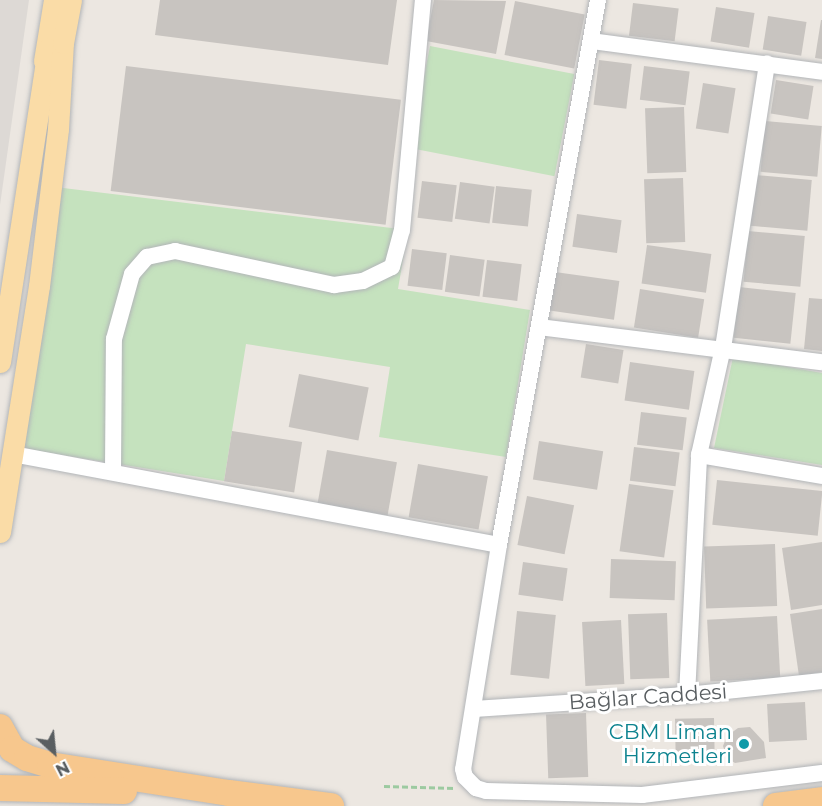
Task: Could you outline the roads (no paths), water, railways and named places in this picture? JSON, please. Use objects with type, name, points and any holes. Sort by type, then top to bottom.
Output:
[{"type":"highway","points":[[0,727],[12,749],[27,758],[42,763],[229,793],[331,806]]},
{"type":"highway","points":[[0,788],[229,793]]},
{"type":"highway","points":[[776,806],[822,800]]},
{"type":"main road","points":[[0,532],[6,443],[39,286],[56,152],[54,0]]},
{"type":"main road","points":[[0,274],[20,148],[70,0]]},
{"type":"main road","points":[[0,362],[56,46]]},
{"type":"street","points":[[112,472],[114,339],[132,274],[147,257],[175,251],[334,285],[363,281],[393,267],[402,230],[423,0]]},
{"type":"street","points":[[598,0],[499,545],[463,769],[465,777],[476,788],[486,791],[642,795],[822,772]]},
{"type":"street","points":[[591,42],[767,63],[822,72]]},
{"type":"street","points":[[687,695],[699,455],[723,348],[767,63]]},
{"type":"street","points":[[539,327],[822,362]]},
{"type":"street","points":[[6,443],[112,472],[499,545]]},
{"type":"street","points":[[699,455],[822,476]]},
{"type":"street","name":"Bağlar Caddesi","points":[[474,708],[687,695],[822,681]]},
{"type":"place","name":"CBM Liman Hizmetleri","points":[[744,744]]}]
